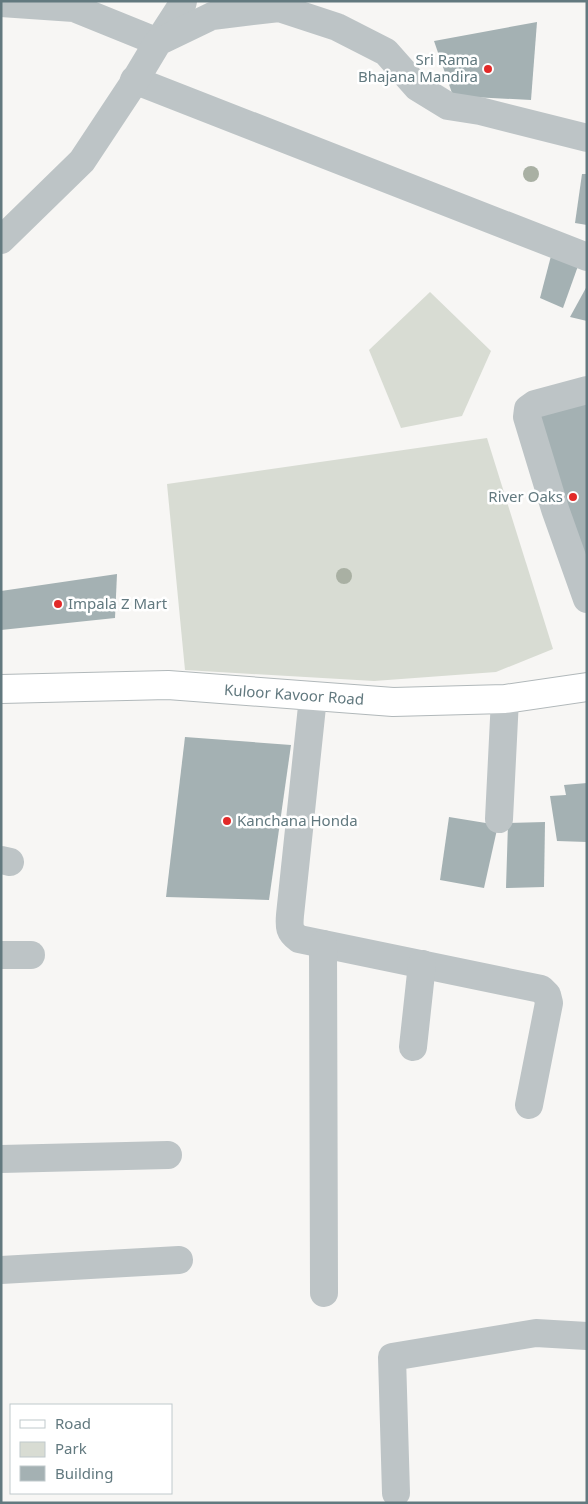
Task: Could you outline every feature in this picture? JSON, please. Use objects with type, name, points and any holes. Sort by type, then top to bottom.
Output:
[{"type":"main road","name":"Kuloor Kavoor Road","points":[[1,689],[168,685],[393,702],[505,699],[587,687]]},
{"type":"street","points":[[1,240],[82,160],[183,1]]},
{"type":"street","points":[[1,3],[74,5],[158,42],[212,16],[279,8],[337,27],[386,52],[417,87],[448,106],[480,111],[587,138]]},
{"type":"street","points":[[134,80],[587,257]]},
{"type":"street","points":[[587,390],[530,406],[527,417],[555,509],[587,599]]},
{"type":"street","points":[[313,696],[289,928],[292,934],[299,939],[541,989],[547,995],[549,1003],[529,1105]]},
{"type":"street","points":[[499,819],[505,699]]},
{"type":"street","points":[[323,944],[324,1293]]},
{"type":"street","points":[[1,955],[31,955]]},
{"type":"street","points":[[413,1046],[422,964]]},
{"type":"street","points":[[1,1159],[168,1155]]},
{"type":"street","points":[[1,1270],[179,1260]]},
{"type":"street","points":[[396,1493],[392,1357],[536,1333],[587,1336]]},
{"type":"green space","points":[[430,292],[491,351],[462,416],[401,428],[369,350]]},
{"type":"green space","points":[[487,438],[553,649],[496,672],[374,681],[185,670],[167,484]]},
{"type":"building","name":"Sri Rama Bhajana Mandira","points":[[537,22],[531,100],[453,96],[434,41]]},
{"type":"building","points":[[582,174],[587,174],[587,225],[575,223]]},
{"type":"building","points":[[551,256],[578,266],[563,308],[540,298]]},
{"type":"building","points":[[587,286],[587,321],[570,317]]},
{"type":"building","name":"River Oaks","points":[[587,396],[587,587],[534,410]]},
{"type":"building","name":"Impala Z Mart","points":[[117,574],[115,618],[1,630],[1,591]]},
{"type":"building","name":"Kanchana Honda","points":[[185,737],[291,745],[269,900],[166,897]]},
{"type":"building","points":[[587,783],[587,842],[557,841],[550,796],[566,795],[564,785]]},
{"type":"building","points":[[449,817],[498,825],[484,888],[440,880]]},
{"type":"building","points":[[545,822],[544,887],[506,888],[508,823]]},
{"type":"place","name":"Sri Rama Bhajana Mandira","points":[[488,69]]},
{"type":"place","name":"River Oaks","points":[[573,497]]},
{"type":"place","name":"Impala Z Mart","points":[[58,604]]},
{"type":"place","name":"Kanchana Honda","points":[[227,821]]}]
